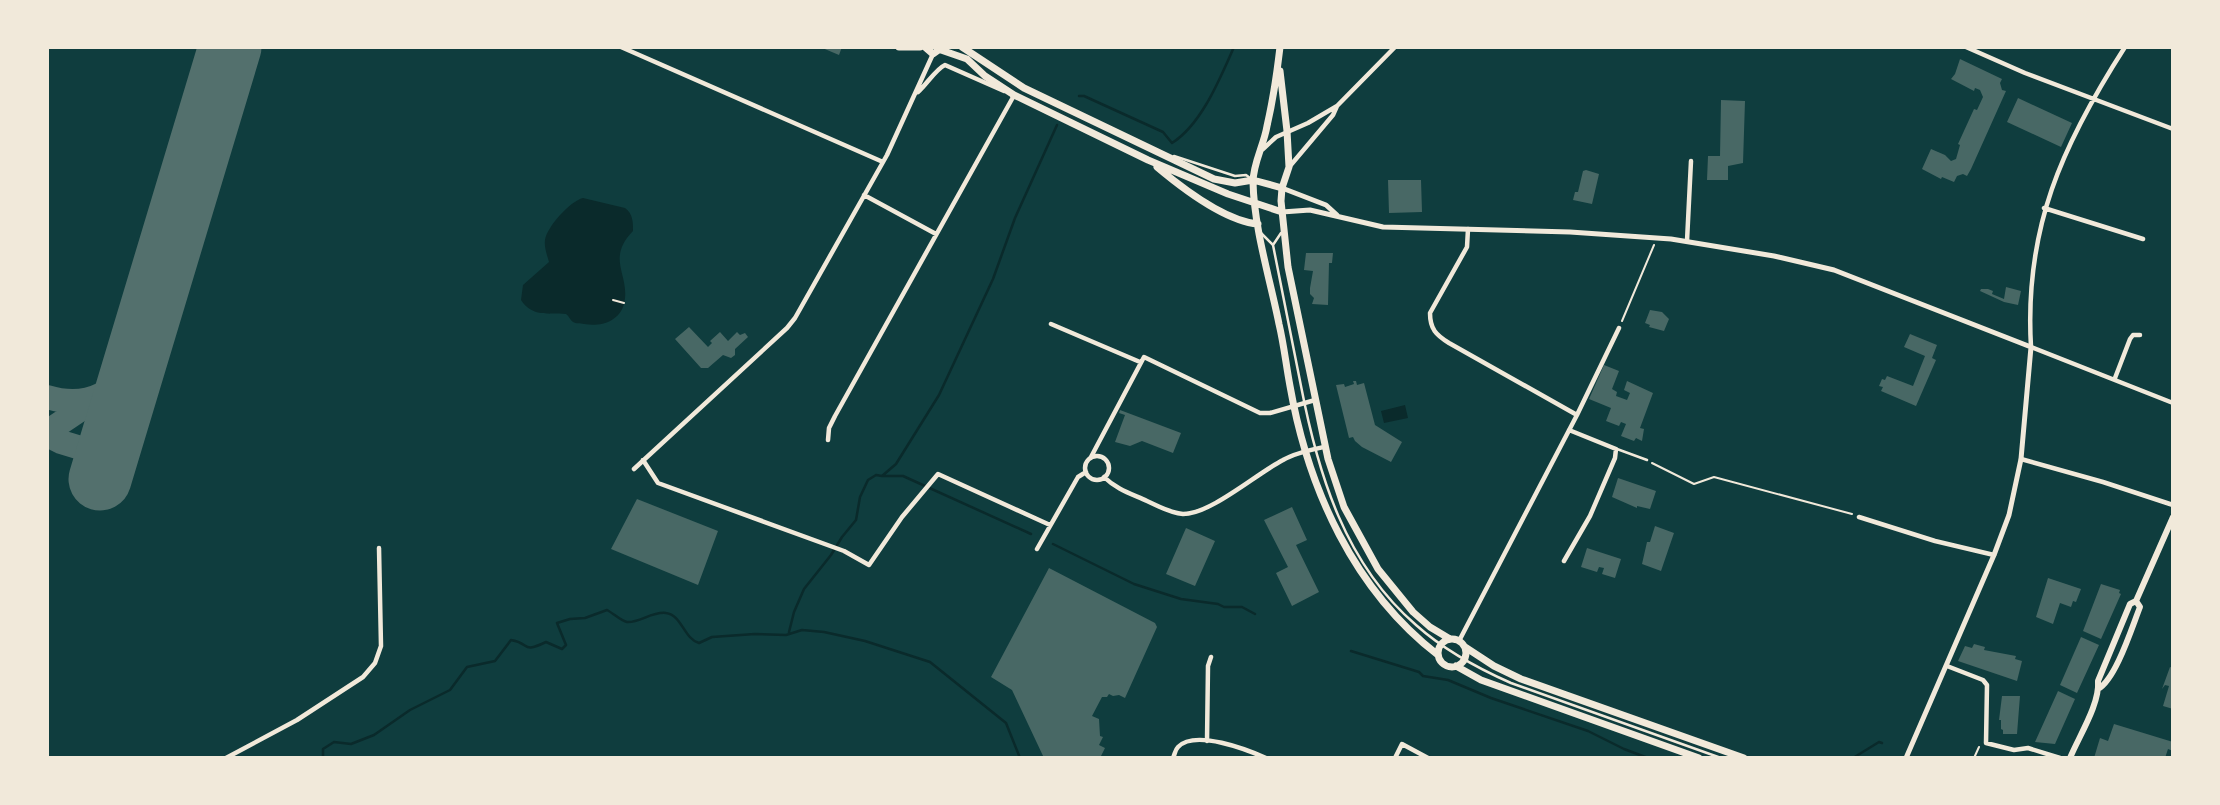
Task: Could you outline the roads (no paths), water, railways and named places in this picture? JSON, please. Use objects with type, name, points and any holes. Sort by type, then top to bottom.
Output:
[{"type":"main road","points":[[899,47],[923,47],[933,54],[942,48],[967,59],[985,76],[1014,95],[1148,160],[1188,178],[1282,212]]},
{"type":"main road","points":[[962,47],[1024,88],[1214,179],[1235,183],[1253,180],[1282,188]]},
{"type":"main road","points":[[1280,47],[1268,125],[1253,180],[1255,203],[1295,406],[1329,514],[1351,557],[1393,613],[1438,655],[1443,664],[1456,666],[1481,680],[1699,758]]},
{"type":"main road","points":[[1279,60],[1289,167],[1282,188],[1288,267],[1324,447],[1343,507],[1372,560],[1413,612],[1450,639],[1459,641],[1471,654],[1493,666],[1521,679],[1744,758]]},
{"type":"main road","points":[[1148,160],[1188,192],[1259,227]]},
{"type":"main road","points":[[2070,758],[2130,604],[2136,601],[2173,517]]},
{"type":"main road","points":[[1438,655],[1441,645],[1450,639]]},
{"type":"main road","points":[[1456,666],[1464,660],[1465,648]]},
{"type":"street","points":[[621,47],[883,162]]},
{"type":"street","points":[[1258,156],[1271,140],[1337,106],[1395,47]]},
{"type":"street","points":[[1966,47],[2173,129]]},
{"type":"street","points":[[1906,758],[2009,515],[2021,459],[2031,347],[2032,268],[2044,208],[2060,165],[2092,99],[2124,47]]},
{"type":"street","points":[[634,469],[788,328],[828,263],[883,162],[933,54]]},
{"type":"street","points":[[828,440],[835,416],[1014,95],[945,65],[936,71],[931,80],[914,96]]},
{"type":"street","points":[[1289,167],[1333,115],[1337,106]]},
{"type":"street","points":[[1687,241],[1691,161]]},
{"type":"street","points":[[1282,188],[1326,205],[1337,215]]},
{"type":"street","points":[[864,195],[936,234]]},
{"type":"street","points":[[2044,208],[2143,239]]},
{"type":"street","points":[[1282,212],[1310,210],[1383,227],[1570,232],[1656,238],[1774,256],[1834,270],[2173,402]]},
{"type":"street","points":[[1468,229],[1467,247],[1430,313],[1433,330],[1449,344],[1577,415]]},
{"type":"street","points":[[1051,324],[1140,362]]},
{"type":"street","points":[[1459,641],[1577,415],[1619,328]]},
{"type":"street","points":[[2115,378],[2130,339],[2133,335],[2140,335]]},
{"type":"street","points":[[1091,457],[1099,456],[1108,462],[1108,472],[1104,477],[1095,480],[1086,472],[1086,463],[1144,356],[1260,413],[1270,413],[1315,400]]},
{"type":"street","points":[[1564,561],[1590,516],[1615,458],[1616,449],[1569,430]]},
{"type":"street","points":[[1104,477],[1128,493],[1174,513],[1186,514],[1208,506],[1281,461],[1324,447]]},
{"type":"street","points":[[2021,459],[2173,505]]},
{"type":"street","points":[[643,460],[658,483],[832,549],[844,551],[869,565],[930,481],[939,474],[1050,525]]},
{"type":"street","points":[[1037,549],[1078,477],[1086,472]]},
{"type":"street","points":[[1859,517],[1935,541],[1994,555]]},
{"type":"street","points":[[226,758],[297,720],[363,677],[375,663],[381,646],[379,548]]},
{"type":"street","points":[[1207,741],[1208,666],[1211,657]]},
{"type":"street","points":[[1947,666],[1983,680],[1987,685],[1986,743],[2014,750],[2028,748],[2060,758]]},
{"type":"street","points":[[1173,758],[1178,747],[1191,740],[1233,744],[1266,758]]},
{"type":"street","points":[[1395,758],[1402,744],[1428,758]]},
{"type":"lane","points":[[1259,227],[1273,245],[1311,450],[1337,515],[1362,561],[1402,612],[1441,645],[1464,660],[1511,683],[1721,758]]},
{"type":"lane","points":[[1273,245],[1284,229]]},
{"type":"lane","points":[[1616,449],[1647,460]]},
{"type":"water","points":[[583,198],[625,208],[633,221],[633,231],[625,241],[620,259],[625,294],[622,310],[608,322],[596,325],[574,323],[566,314],[535,312],[521,300],[523,285],[549,262],[545,243],[550,228],[566,209]]},
{"type":"water","points":[[1405,405],[1408,418],[1384,423],[1381,411]]},
{"type":"waterway","points":[[1079,96],[1163,132],[1172,143],[1183,135],[1201,112],[1234,47]]},
{"type":"waterway","points":[[789,632],[804,589],[856,520],[860,497],[868,480],[876,475],[882,476],[896,464],[939,395],[993,279],[1015,218],[1057,125]]},
{"type":"waterway","points":[[882,476],[903,476],[1031,534]]},
{"type":"waterway","points":[[1053,544],[1134,584],[1181,599],[1224,607],[1242,607],[1255,614]]},
{"type":"waterway","points":[[323,758],[323,749],[334,742],[351,744],[374,735],[410,710],[450,690],[467,667],[495,661],[511,640],[529,647],[546,642],[562,649],[566,645],[557,623],[585,618],[607,610],[627,622],[666,613],[676,618],[690,637],[699,643],[712,637],[786,635],[802,630],[865,641],[930,662],[1006,723],[1020,758]]},
{"type":"waterway","points":[[1351,651],[1419,672],[1423,676],[1448,680],[1491,698],[1588,731],[1648,758]]},
{"type":"waterway","points":[[1853,758],[1879,742],[1882,743]]}]
